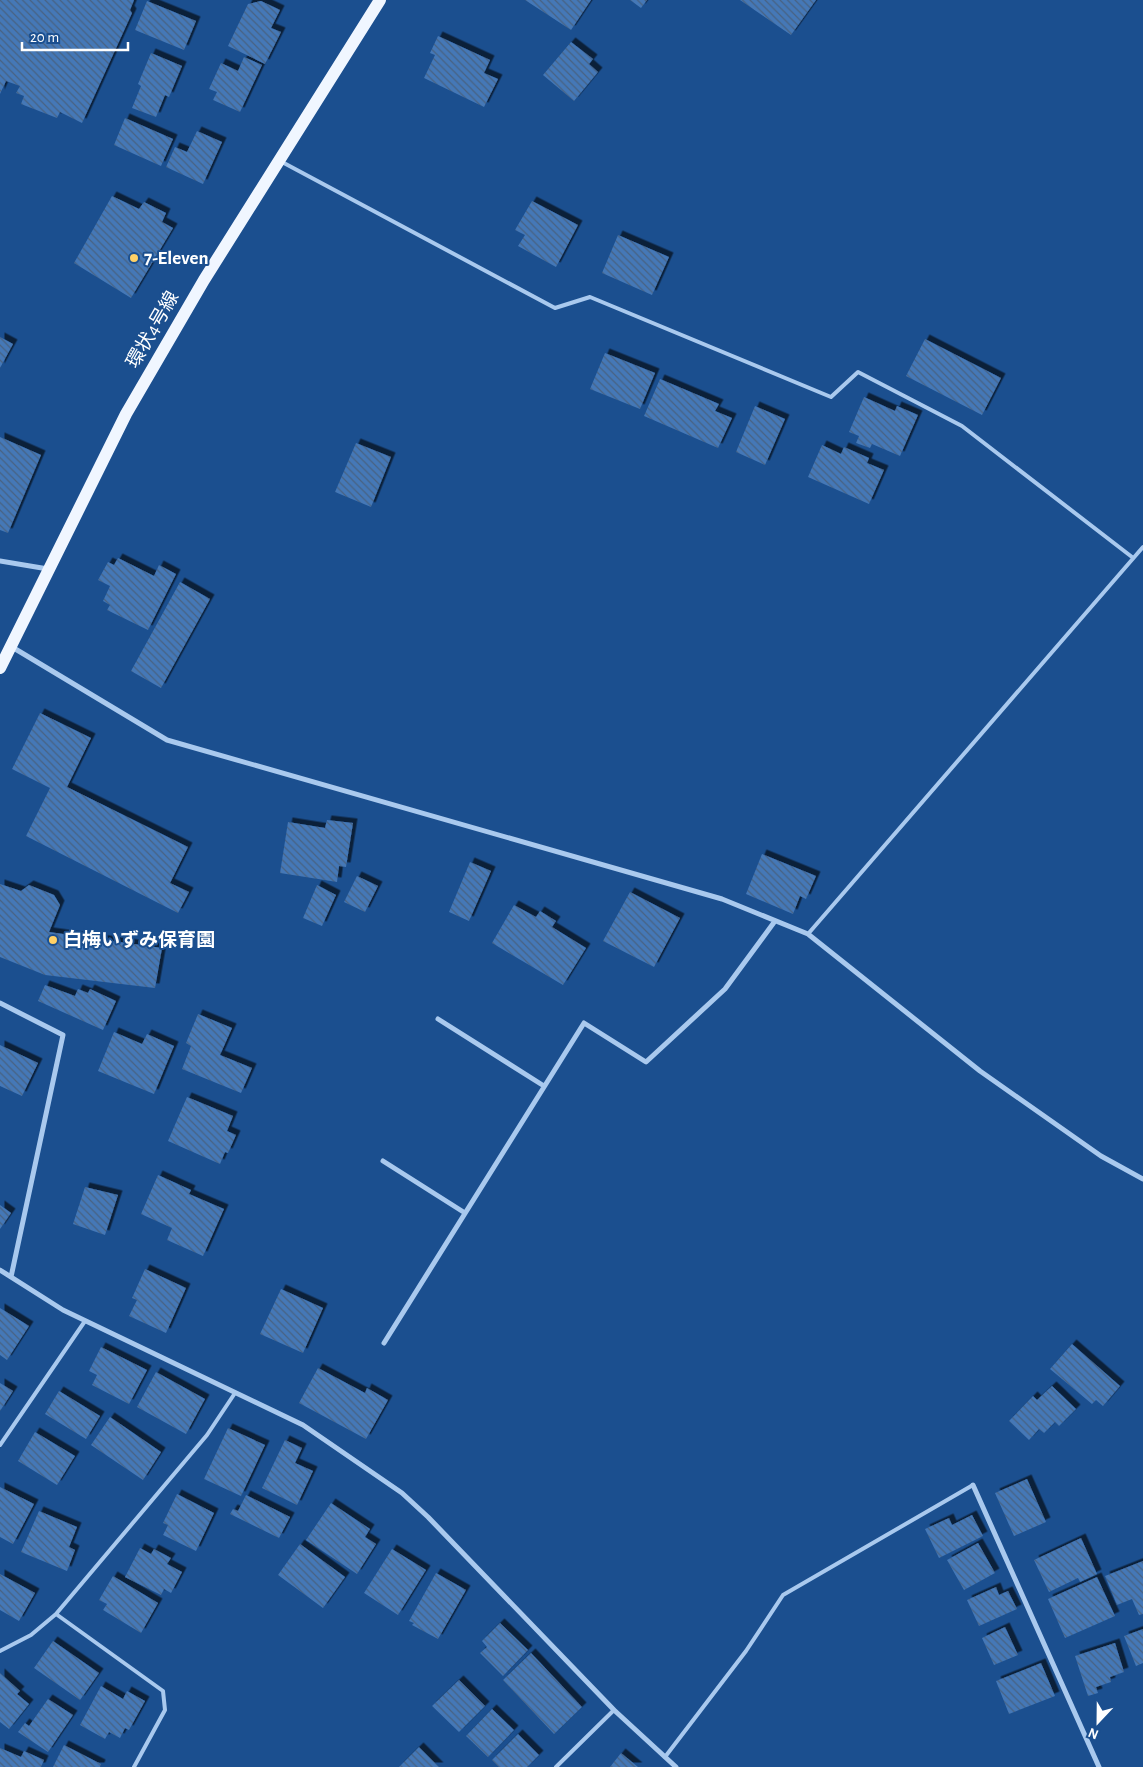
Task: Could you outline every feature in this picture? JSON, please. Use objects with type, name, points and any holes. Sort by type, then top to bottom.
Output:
[{"type":"main road","name":"環状4号線","points":[[0,668],[126,414],[204,280],[380,0]]},
{"type":"street","points":[[0,561],[48,570]]},
{"type":"street","points":[[10,646],[167,740],[722,899],[808,934],[980,1071],[1101,1156],[1143,1179]]},
{"type":"street","points":[[384,1343],[584,1023],[646,1062],[725,989],[775,921]]},
{"type":"street","points":[[0,1003],[62,1035],[11,1277]]},
{"type":"street","points":[[438,1019],[544,1086]]},
{"type":"street","points":[[383,1161],[465,1213]]},
{"type":"street","points":[[0,1270],[85,1320],[303,1425],[402,1493],[428,1516],[614,1710],[676,1767]]},
{"type":"street","points":[[973,1485],[1099,1767]]},
{"type":"lane","points":[[279,160],[555,308],[590,297],[831,397],[858,372],[962,426],[1132,557]]},
{"type":"lane","points":[[808,934],[1132,557],[1143,547]]},
{"type":"lane","points":[[0,1445],[85,1320]]},
{"type":"lane","points":[[1,1648],[31,1635],[56,1614],[207,1435],[236,1393]]},
{"type":"lane","points":[[665,1757],[746,1651],[783,1595],[973,1485]]},
{"type":"lane","points":[[56,1614],[163,1691],[165,1710],[134,1767]]},
{"type":"lane","points":[[556,1767],[614,1710]]},
{"type":"building","points":[[0,0],[134,0],[130,10],[132,13],[82,123],[60,112],[57,118],[21,104],[24,96],[16,93],[20,86],[6,81],[0,94]]},
{"type":"building","points":[[525,0],[591,0],[571,30]]},
{"type":"building","points":[[630,0],[647,0],[641,8]]},
{"type":"building","points":[[740,0],[816,0],[791,35]]},
{"type":"building","points":[[147,1],[196,21],[184,50],[135,30]]},
{"type":"building","points":[[261,1],[280,10],[271,28],[281,32],[265,64],[228,46],[248,4]]},
{"type":"building","points":[[438,36],[490,60],[484,73],[498,79],[484,107],[424,78],[435,55],[430,53]]},
{"type":"building","points":[[571,42],[593,59],[589,64],[598,72],[574,101],[543,75]]},
{"type":"building","points":[[151,53],[182,66],[169,97],[165,95],[156,117],[132,108],[141,86],[138,84]]},
{"type":"building","points":[[244,57],[262,65],[240,112],[213,100],[217,92],[209,89],[221,63],[238,71]]},
{"type":"building","points":[[125,118],[173,139],[161,166],[114,145]]},
{"type":"building","points":[[197,131],[222,142],[203,184],[166,167],[175,147],[187,152]]},
{"type":"building","points":[[112,196],[139,209],[144,202],[166,213],[162,222],[173,228],[131,298],[74,263]]},
{"type":"building","points":[[532,201],[578,225],[556,267],[518,246],[525,235],[515,230]]},
{"type":"building","points":[[618,235],[669,257],[652,295],[602,273]]},
{"type":"building","points":[[0,337],[13,344],[0,368]]},
{"type":"building","points":[[925,339],[1001,378],[982,415],[906,376]]},
{"type":"building","points":[[605,353],[655,373],[640,409],[590,389]]},
{"type":"building","points":[[660,379],[719,404],[715,411],[732,418],[718,448],[644,416]]},
{"type":"building","points":[[864,397],[895,411],[897,406],[918,415],[900,456],[872,444],[870,448],[856,443],[859,436],[849,432]]},
{"type":"building","points":[[755,406],[785,419],[765,465],[736,452]]},
{"type":"building","points":[[0,437],[41,455],[8,533],[0,530]]},
{"type":"building","points":[[356,443],[391,457],[371,507],[335,492]]},
{"type":"building","points":[[822,445],[841,454],[844,447],[869,458],[867,463],[884,470],[869,504],[808,477]]},
{"type":"building","points":[[118,558],[154,576],[159,565],[176,574],[148,630],[107,610],[110,605],[103,601],[110,586],[98,580],[108,562],[114,565]]},
{"type":"building","points":[[180,582],[210,599],[161,688],[131,671]]},
{"type":"building","points":[[40,713],[91,738],[67,787],[188,847],[170,883],[189,892],[178,913],[26,836],[50,788],[12,769]]},
{"type":"building","points":[[327,820],[353,823],[346,867],[339,866],[337,882],[280,873],[288,822],[325,828]]},
{"type":"building","points":[[762,854],[816,876],[806,899],[800,896],[793,914],[746,894]]},
{"type":"building","points":[[470,862],[491,871],[469,921],[449,912]]},
{"type":"building","points":[[357,876],[378,886],[365,912],[344,902]]},
{"type":"building","name":"白梅いずみ保育園","points":[[0,884],[21,891],[29,885],[54,895],[60,905],[49,932],[162,948],[155,988],[45,975],[0,957]]},
{"type":"building","points":[[317,885],[336,895],[322,926],[303,918]]},
{"type":"building","points":[[630,892],[680,918],[654,967],[603,941]]},
{"type":"building","points":[[514,905],[536,917],[540,911],[556,921],[552,927],[586,948],[563,985],[492,943]]},
{"type":"building","points":[[45,985],[75,996],[78,989],[88,993],[90,989],[116,1001],[103,1030],[38,1001]]},
{"type":"building","points":[[198,1014],[232,1028],[220,1055],[252,1068],[241,1093],[182,1069],[191,1046],[186,1043]]},
{"type":"building","points":[[114,1032],[142,1044],[147,1034],[174,1046],[154,1094],[98,1071]]},
{"type":"building","points":[[0,1045],[38,1063],[22,1096],[0,1086]]},
{"type":"building","points":[[187,1097],[233,1116],[227,1131],[236,1135],[228,1153],[225,1152],[220,1164],[168,1141]]},
{"type":"building","points":[[158,1175],[191,1190],[189,1194],[224,1209],[203,1256],[167,1240],[172,1228],[141,1214]]},
{"type":"building","points":[[85,1187],[118,1195],[105,1235],[73,1224]]},
{"type":"building","points":[[0,1205],[11,1213],[0,1229]]},
{"type":"building","points":[[145,1269],[186,1288],[166,1333],[129,1316],[137,1300],[132,1298]]},
{"type":"building","points":[[281,1289],[323,1308],[303,1353],[260,1334]]},
{"type":"building","points":[[0,1308],[29,1326],[7,1360],[0,1355]]},
{"type":"building","points":[[1072,1344],[1120,1386],[1103,1406],[1096,1400],[1092,1404],[1050,1369]]},
{"type":"building","points":[[101,1347],[147,1370],[129,1404],[92,1385],[97,1375],[89,1371]]},
{"type":"building","points":[[318,1368],[365,1393],[367,1388],[388,1400],[366,1439],[299,1403]]},
{"type":"building","points":[[156,1372],[205,1399],[186,1434],[137,1407]]},
{"type":"building","points":[[0,1383],[13,1391],[0,1411]]},
{"type":"building","points":[[1052,1386],[1076,1409],[1059,1426],[1055,1422],[1044,1433],[1039,1429],[1029,1440],[1009,1421],[1033,1396],[1037,1400]]},
{"type":"building","points":[[59,1391],[100,1416],[86,1439],[45,1414]]},
{"type":"building","points":[[110,1417],[161,1452],[143,1480],[91,1445]]},
{"type":"building","points":[[228,1428],[265,1445],[241,1496],[204,1479]]},
{"type":"building","points":[[35,1432],[75,1456],[57,1485],[18,1461]]},
{"type":"building","points":[[285,1440],[302,1448],[295,1463],[313,1471],[297,1505],[262,1488]]},
{"type":"building","points":[[1027,1479],[1046,1522],[1014,1536],[995,1493]]},
{"type":"building","points":[[0,1487],[34,1504],[13,1544],[0,1537]]},
{"type":"building","points":[[177,1494],[214,1513],[196,1551],[163,1535],[168,1525],[163,1523]]},
{"type":"building","points":[[246,1495],[290,1517],[279,1538],[230,1514],[233,1509],[238,1511]]},
{"type":"building","points":[[331,1503],[370,1529],[365,1537],[376,1544],[357,1574],[306,1540]]},
{"type":"building","points":[[39,1511],[77,1527],[69,1547],[75,1550],[67,1571],[21,1552]]},
{"type":"building","points":[[972,1515],[983,1536],[939,1558],[925,1529],[949,1518],[952,1525]]},
{"type":"building","points":[[1081,1538],[1097,1574],[1080,1582],[1078,1578],[1049,1592],[1034,1560]]},
{"type":"building","points":[[978,1543],[995,1573],[964,1590],[947,1560]]},
{"type":"building","points":[[300,1544],[345,1577],[323,1608],[278,1575]]},
{"type":"building","points":[[140,1548],[151,1554],[154,1549],[171,1558],[167,1564],[182,1572],[171,1593],[164,1589],[161,1595],[125,1577]]},
{"type":"building","points":[[392,1549],[426,1570],[398,1615],[364,1593]]},
{"type":"building","points":[[1143,1561],[1143,1614],[1139,1615],[1132,1599],[1117,1605],[1105,1576]]},
{"type":"building","points":[[436,1573],[466,1590],[438,1639],[412,1625],[414,1623],[409,1621]]},
{"type":"building","points":[[0,1574],[35,1593],[19,1621],[0,1610]]},
{"type":"building","points":[[113,1576],[158,1603],[141,1633],[103,1610],[107,1604],[99,1600]]},
{"type":"building","points":[[1097,1577],[1115,1616],[1065,1638],[1048,1599]]},
{"type":"building","points":[[996,1587],[999,1595],[1008,1591],[1017,1609],[979,1626],[967,1600]]},
{"type":"building","points":[[500,1623],[528,1650],[503,1676],[480,1653],[487,1647],[482,1641]]},
{"type":"building","points":[[1005,1627],[1018,1655],[994,1665],[982,1638]]},
{"type":"building","points":[[1143,1629],[1143,1663],[1136,1666],[1124,1636]]},
{"type":"building","points":[[53,1641],[99,1673],[80,1700],[34,1668]]},
{"type":"building","points":[[1115,1643],[1124,1672],[1110,1677],[1111,1682],[1096,1687],[1098,1693],[1088,1696],[1075,1656]]},
{"type":"building","points":[[531,1653],[582,1707],[554,1734],[503,1680]]},
{"type":"building","points":[[1041,1663],[1055,1696],[1009,1714],[996,1681]]},
{"type":"building","points":[[0,1673],[20,1691],[17,1694],[29,1704],[9,1729],[0,1722]]},
{"type":"building","points":[[459,1680],[485,1706],[459,1732],[432,1706]]},
{"type":"building","points":[[101,1686],[123,1699],[127,1691],[145,1701],[129,1730],[125,1728],[120,1738],[109,1732],[105,1739],[80,1725]]},
{"type":"building","points":[[48,1699],[73,1715],[48,1752],[18,1732],[25,1723],[29,1726]]},
{"type":"building","points":[[492,1709],[514,1730],[488,1757],[466,1736]]},
{"type":"building","points":[[518,1734],[539,1755],[527,1767],[499,1767],[492,1760]]},
{"type":"building","points":[[64,1745],[101,1764],[100,1767],[53,1767]]},
{"type":"building","points":[[419,1747],[439,1767],[399,1767]]},
{"type":"building","points":[[0,1748],[21,1757],[24,1751],[44,1760],[41,1767],[0,1767]]},
{"type":"building","points":[[621,1753],[638,1767],[610,1767]]},
{"type":"place","name":"7-Eleven","points":[[134,258]]},
{"type":"place","name":"白梅いずみ保育園","points":[[53,940]]}]
